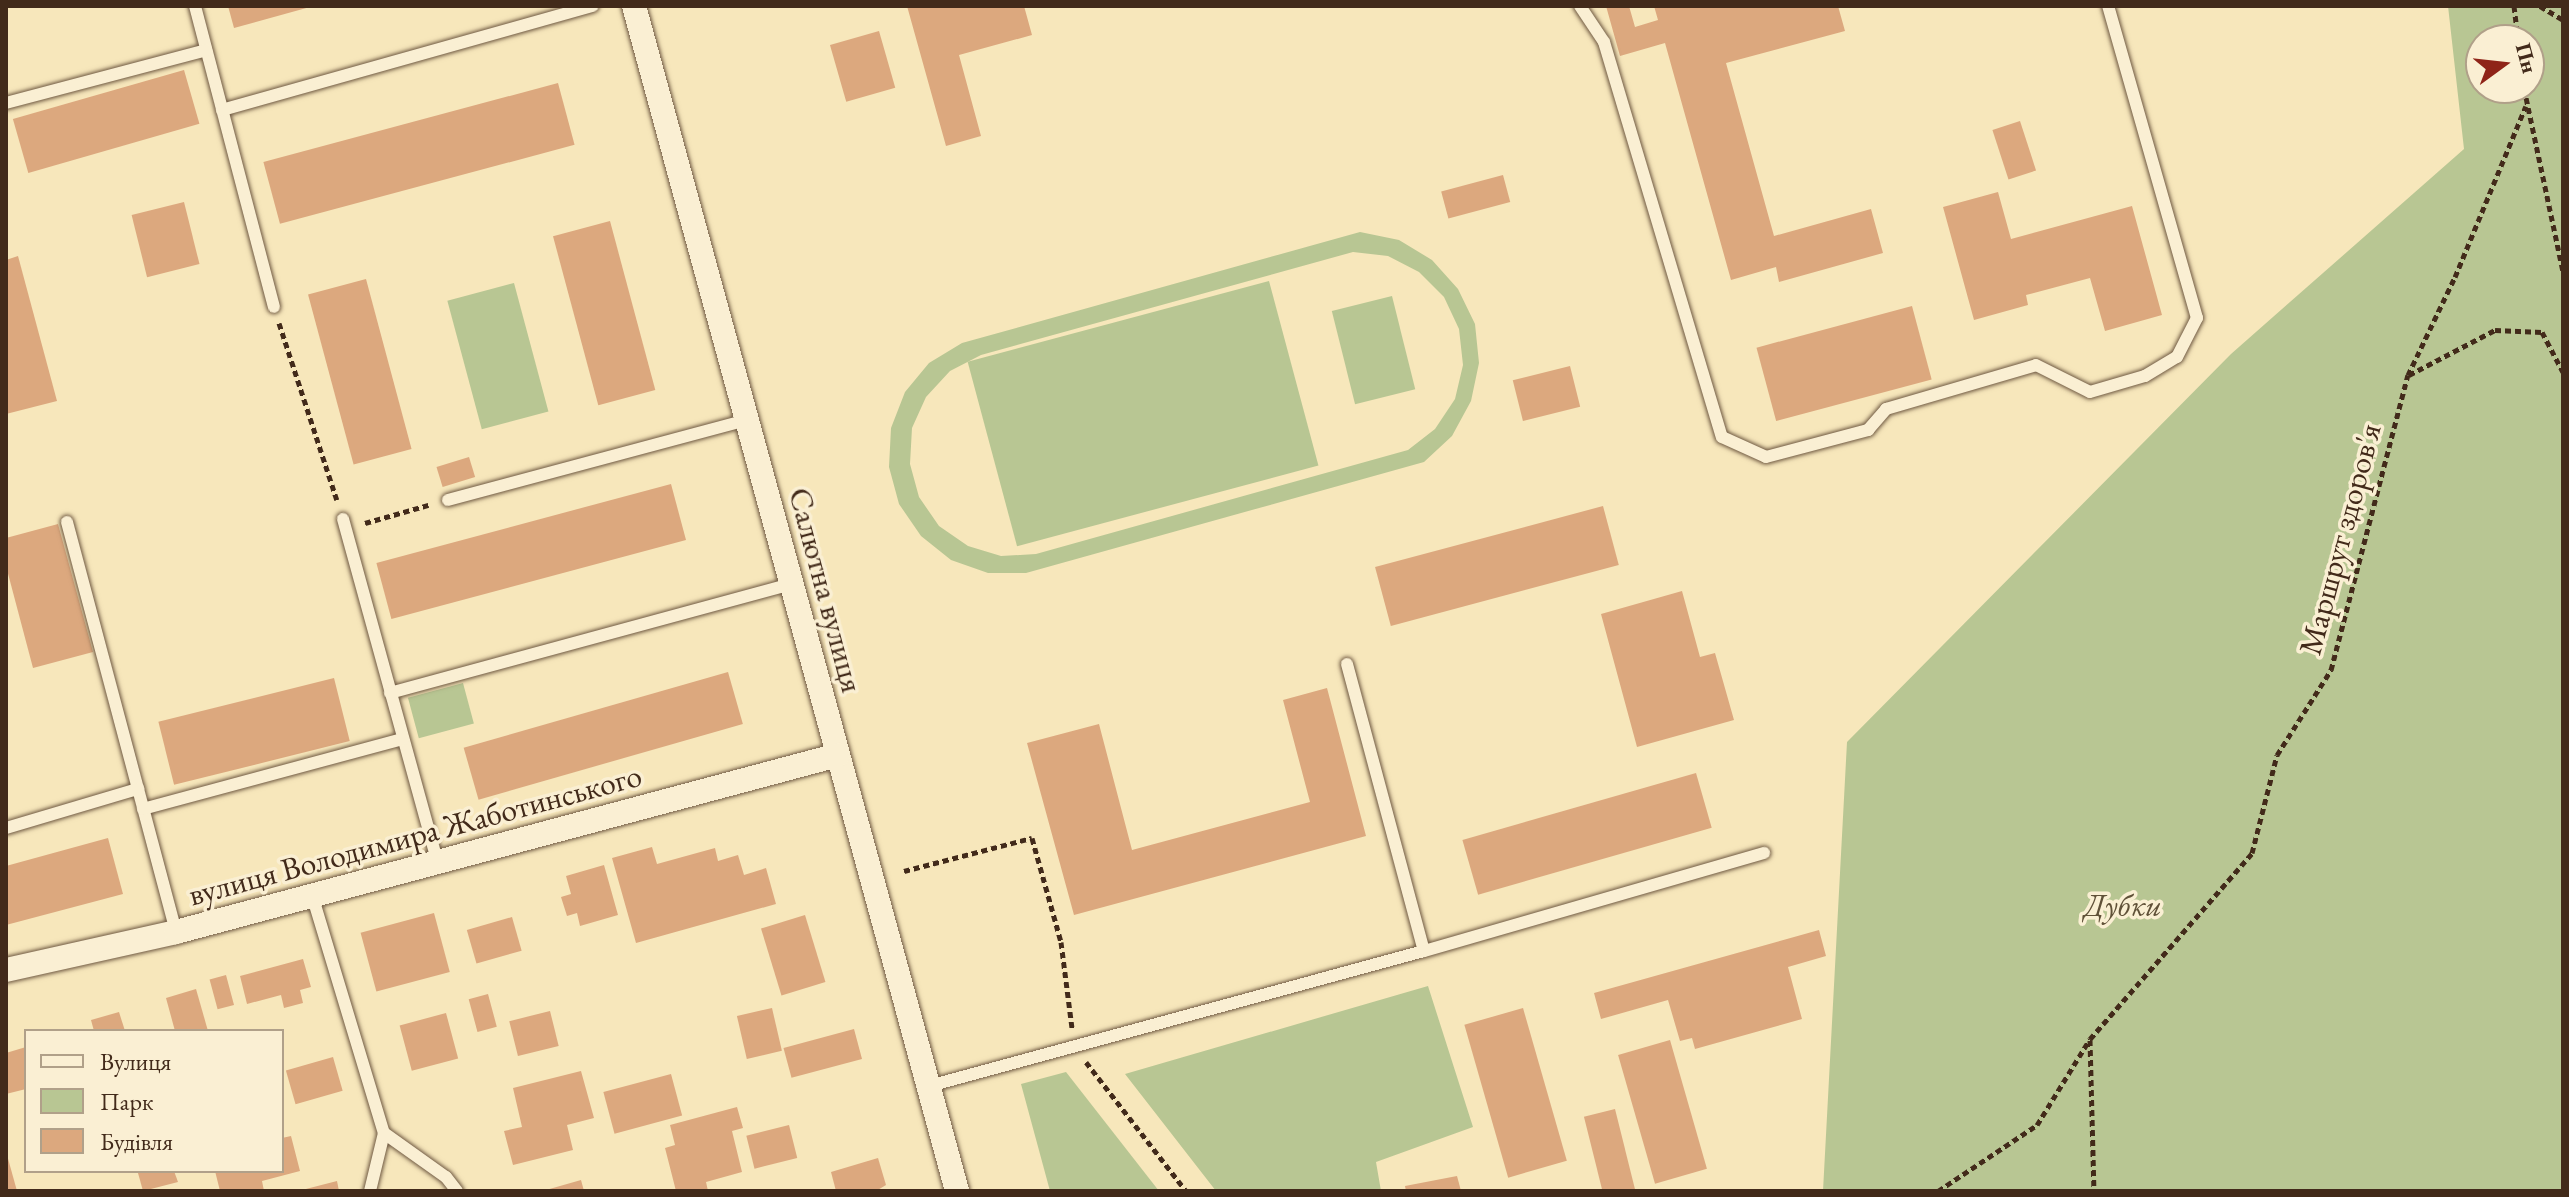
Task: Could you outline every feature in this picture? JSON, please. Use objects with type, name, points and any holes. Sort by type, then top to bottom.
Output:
[{"type":"street","name":"Салютна вулиця","points":[[634,6],[957,1191]]},
{"type":"street","name":"вулиця Володимира Жаботинського","points":[[6,970],[176,932],[838,755]]},
{"type":"lane","points":[[195,6],[274,307]]},
{"type":"lane","points":[[222,110],[593,6]]},
{"type":"lane","points":[[1580,6],[1604,42],[1722,437],[1766,457],[1868,430],[1886,409],[2036,365],[2090,392],[2145,376],[2177,357],[2197,318],[2108,6]]},
{"type":"lane","points":[[6,103],[206,50]]},
{"type":"lane","points":[[448,500],[747,420]]},
{"type":"lane","points":[[67,522],[176,932]]},
{"type":"lane","points":[[344,524],[438,863]]},
{"type":"lane","points":[[390,693],[792,584]]},
{"type":"lane","points":[[1347,664],[1424,951]]},
{"type":"lane","points":[[143,809],[403,739]]},
{"type":"lane","points":[[6,828],[138,789]]},
{"type":"lane","points":[[929,1086],[1424,951],[1764,853]]},
{"type":"lane","points":[[312,895],[384,1133],[370,1191]]},
{"type":"lane","points":[[384,1133],[446,1177],[457,1191]]},
{"type":"path","points":[[2540,6],[2563,20]]},
{"type":"path","points":[[2526,106],[2563,271]]},
{"type":"path","name":"Маршрут здоров'я","points":[[1938,1191],[2037,1125],[2090,1039],[2252,853],[2277,755],[2331,670],[2408,375],[2455,277],[2526,106]]},
{"type":"path","points":[[274,307],[344,524],[448,500]]},
{"type":"path","points":[[2408,375],[2495,330],[2542,332],[2563,372]]},
{"type":"path","points":[[904,871],[1032,838],[1061,942],[1074,1047],[1186,1191]]},
{"type":"path","points":[[2090,1039],[2094,1191]]},
{"type":"green space","name":"Дубки","points":[[2448,6],[2563,6],[2563,1191],[1823,1191],[1847,742],[2231,354],[2464,149]]},
{"type":"green space","points":[[1360,232],[1399,240],[1432,260],[1458,289],[1475,324],[1479,363],[1471,401],[1452,436],[1424,462],[1026,573],[988,573],[951,560],[921,536],[899,504],[889,467],[891,428],[905,392],[929,363],[962,343]],"holes":[[[1353,252],[1388,256],[1419,272],[1444,297],[1459,329],[1463,365],[1455,399],[1435,429],[1408,450],[1036,554],[1001,556],[968,546],[939,526],[919,497],[910,464],[912,428],[926,397],[950,371],[981,355]]]},
{"type":"green space","points":[[1269,281],[1318,465],[1017,546],[968,362]]},
{"type":"green space","points":[[514,283],[548,411],[482,429],[447,301]]},
{"type":"green space","points":[[1392,296],[1415,389],[1355,404],[1332,311]]},
{"type":"green space","points":[[463,683],[474,724],[419,738],[408,698]]},
{"type":"green space","points":[[1428,986],[1473,1127],[1376,1162],[1381,1191],[1216,1191],[1125,1074]]},
{"type":"green space","points":[[1066,1072],[1159,1191],[1050,1191],[1021,1084]]},
{"type":"building","points":[[228,6],[310,6],[310,7],[234,28]]},
{"type":"building","points":[[907,6],[1024,6],[1032,35],[959,55],[981,136],[946,146]]},
{"type":"building","points":[[1606,6],[1629,6],[1635,27],[1658,20],[1654,6],[1838,6],[1845,31],[1726,63],[1774,236],[1871,209],[1883,253],[1779,282],[1776,267],[1731,280],[1665,43],[1620,56]]},
{"type":"building","points":[[879,31],[895,88],[846,102],[830,45]]},
{"type":"building","points":[[184,70],[199,124],[28,173],[13,119]]},
{"type":"building","points":[[558,83],[575,145],[280,224],[263,162]]},
{"type":"building","points":[[2020,121],[2036,170],[2008,179],[1992,130]]},
{"type":"building","points":[[1503,175],[1510,202],[1448,219],[1441,192]]},
{"type":"building","points":[[1998,192],[2011,239],[2132,206],[2162,315],[2105,331],[2090,278],[2026,295],[2028,305],[1974,320],[1943,207]]},
{"type":"building","points":[[184,202],[199,264],[147,277],[132,215]]},
{"type":"building","points":[[610,221],[655,390],[598,405],[553,236]]},
{"type":"building","points":[[18,256],[57,401],[6,414],[6,260]]},
{"type":"building","points":[[366,279],[412,449],[354,465],[308,295]]},
{"type":"building","points":[[1912,306],[1932,379],[1776,421],[1756,348]]},
{"type":"building","points":[[1570,366],[1580,407],[1523,421],[1513,380]]},
{"type":"building","points":[[469,457],[475,477],[443,487],[436,467]]},
{"type":"building","points":[[671,484],[686,540],[391,619],[376,563]]},
{"type":"building","points":[[1603,506],[1619,565],[1391,626],[1375,567]]},
{"type":"building","points":[[58,524],[93,652],[33,668],[6,566],[6,538]]},
{"type":"building","points":[[1682,591],[1700,657],[1715,653],[1734,720],[1637,747],[1601,614]]},
{"type":"building","points":[[728,672],[743,724],[479,800],[464,748]]},
{"type":"building","points":[[334,678],[350,741],[174,785],[158,722]]},
{"type":"building","points":[[1327,688],[1366,836],[1074,915],[1027,743],[1099,724],[1132,850],[1310,802],[1283,700]]},
{"type":"building","points":[[1696,773],[1712,828],[1478,895],[1462,840]]},
{"type":"building","points":[[108,838],[123,894],[6,925],[6,866]]},
{"type":"building","points":[[652,847],[657,864],[715,848],[718,861],[738,855],[744,875],[766,868],[776,904],[636,943],[612,858]]},
{"type":"building","points":[[604,865],[618,915],[580,926],[577,913],[567,916],[561,897],[571,894],[566,876]]},
{"type":"building","points":[[434,913],[450,972],[376,992],[361,933]]},
{"type":"building","points":[[805,915],[825,982],[781,995],[761,928]]},
{"type":"building","points":[[512,917],[522,951],[476,964],[467,930]]},
{"type":"building","points":[[1819,930],[1826,956],[1788,967],[1802,1019],[1695,1049],[1692,1038],[1680,1041],[1668,1000],[1601,1019],[1594,993]]},
{"type":"building","points":[[303,959],[311,987],[300,990],[303,1003],[284,1008],[281,995],[247,1004],[240,976]]},
{"type":"building","points":[[226,975],[234,1005],[218,1009],[210,979]]},
{"type":"building","points":[[196,989],[207,1029],[174,1029],[166,998]]},
{"type":"building","points":[[488,994],[497,1027],[477,1032],[469,999]]},
{"type":"building","points":[[772,1008],[782,1051],[747,1059],[737,1016]]},
{"type":"building","points":[[1523,1008],[1567,1161],[1508,1178],[1464,1025]]},
{"type":"building","points":[[550,1011],[559,1046],[518,1056],[509,1021]]},
{"type":"building","points":[[119,1012],[124,1029],[93,1029],[91,1020]]},
{"type":"building","points":[[446,1013],[458,1058],[412,1071],[400,1025]]},
{"type":"building","points":[[854,1029],[862,1059],[792,1078],[783,1048]]},
{"type":"building","points":[[1670,1040],[1707,1169],[1655,1184],[1618,1055]]},
{"type":"building","points":[[24,1048],[24,1090],[6,1094],[6,1053]]},
{"type":"building","points":[[333,1057],[343,1091],[296,1104],[286,1071]]},
{"type":"building","points":[[581,1071],[594,1118],[567,1125],[573,1150],[513,1165],[504,1131],[522,1127],[513,1088]]},
{"type":"building","points":[[671,1074],[682,1116],[615,1134],[603,1092]]},
{"type":"building","points":[[737,1107],[743,1128],[732,1131],[742,1172],[706,1182],[708,1191],[676,1191],[665,1148],[675,1145],[670,1125]]},
{"type":"building","points":[[1615,1109],[1635,1191],[1602,1191],[1584,1117]]},
{"type":"building","points":[[789,1125],[797,1158],[755,1169],[746,1136]]},
{"type":"building","points":[[291,1136],[300,1171],[262,1181],[264,1191],[220,1191],[216,1173],[284,1173],[284,1138]]},
{"type":"building","points":[[7,1155],[17,1191],[6,1191]]},
{"type":"building","points":[[878,1158],[886,1185],[876,1191],[836,1191],[831,1172]]},
{"type":"building","points":[[138,1173],[175,1173],[178,1182],[143,1191]]},
{"type":"building","points":[[1457,1176],[1461,1191],[1406,1191],[1405,1186]]},
{"type":"building","points":[[581,1180],[584,1191],[546,1191],[546,1190]]},
{"type":"building","points":[[337,1181],[339,1191],[302,1191],[302,1190]]}]
